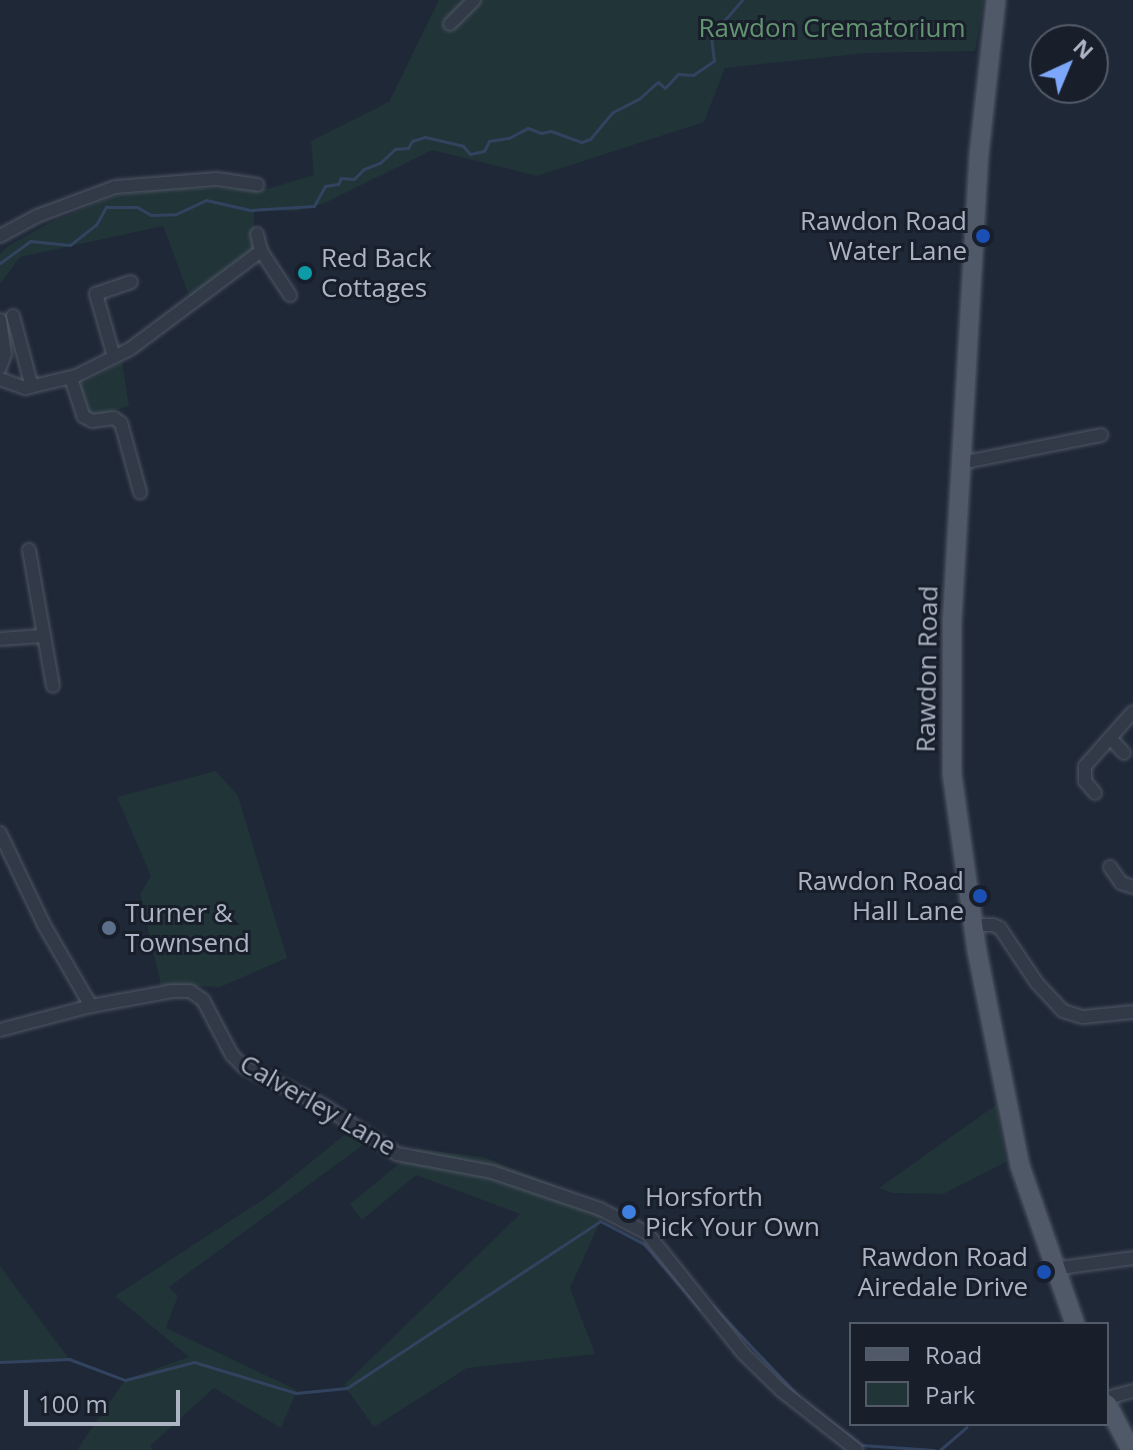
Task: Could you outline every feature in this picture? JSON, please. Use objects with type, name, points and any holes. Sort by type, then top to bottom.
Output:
[{"type":"main road","name":"Rawdon Road","points":[[996,0],[979,153],[950,719],[956,818],[973,925],[1020,1166],[1053,1269],[1074,1322]]},
{"type":"main road","points":[[1109,1409],[1126,1448]]},
{"type":"street","points":[[450,24],[474,0]]},
{"type":"street","points":[[0,236],[37,216],[115,187],[217,179],[258,185]]},
{"type":"street","points":[[257,234],[261,251],[290,295]]},
{"type":"street","points":[[0,379],[32,387],[71,378],[114,357],[261,251]]},
{"type":"street","points":[[114,357],[96,294],[131,282]]},
{"type":"street","points":[[0,368],[6,318]]},
{"type":"street","points":[[6,318],[32,387]]},
{"type":"street","points":[[71,378],[83,416],[92,421],[114,418],[121,423],[140,492]]},
{"type":"street","points":[[961,463],[1101,435]]},
{"type":"street","points":[[29,550],[53,686]]},
{"type":"street","points":[[0,639],[42,636]]},
{"type":"street","points":[[1095,793],[1085,781],[1083,770],[1133,712]]},
{"type":"street","points":[[1111,739],[1124,753]]},
{"type":"street","points":[[0,833],[44,925],[91,1006]]},
{"type":"street","points":[[1110,867],[1121,883],[1133,887]]},
{"type":"street","points":[[973,925],[1000,928],[1037,983],[1063,1011],[1083,1017],[1133,1012]]},
{"type":"street","name":"Calverley Lane","points":[[0,1030],[91,1006],[173,991],[190,991],[203,1000],[232,1055],[244,1067],[321,1104],[397,1154],[492,1172],[600,1209],[647,1233],[743,1353],[782,1391],[857,1450]]},
{"type":"street","points":[[1053,1269],[1133,1258]]},
{"type":"street","points":[[1109,1397],[1133,1391]]},
{"type":"green space","name":"Rawdon Crematorium","points":[[439,0],[984,0],[975,51],[866,53],[725,68],[704,122],[537,176],[432,150],[325,203],[297,211],[254,210],[254,247],[190,298],[163,226],[20,257],[0,284],[0,254],[8,246],[49,223],[117,195],[177,188],[267,189],[314,175],[311,141],[389,102]]},
{"type":"green space","points":[[122,362],[129,406],[94,417],[87,414],[78,386]]},
{"type":"green space","points":[[216,771],[238,796],[287,958],[220,987],[161,985],[140,894],[151,876],[117,797]]},
{"type":"green space","points":[[996,1105],[1006,1162],[943,1194],[893,1193],[879,1188]]},
{"type":"green space","points":[[347,1133],[363,1145],[169,1287],[178,1296],[166,1328],[297,1390],[281,1428],[214,1388],[150,1446],[152,1450],[77,1450],[125,1380],[189,1357],[115,1296],[270,1195]]},
{"type":"green space","points":[[417,1149],[483,1157],[607,1206],[570,1288],[595,1354],[467,1368],[374,1427],[344,1385],[520,1214],[416,1175],[362,1220],[350,1204]]},
{"type":"green space","points":[[0,1266],[69,1359],[0,1362]]},
{"type":"waterway","points":[[0,263],[30,241],[70,245],[96,225],[106,207],[137,207],[151,215],[176,214],[206,200],[250,210],[314,206],[325,186],[338,184],[341,178],[354,179],[364,169],[380,163],[395,149],[408,148],[412,141],[425,137],[463,146],[470,154],[484,151],[489,141],[509,138],[528,128],[541,133],[551,131],[582,142],[590,139],[613,112],[640,98],[658,82],[665,88],[678,74],[693,75],[714,61],[711,36],[742,0]]},
{"type":"waterway","points":[[0,1362],[69,1359],[125,1380],[194,1362],[296,1393],[347,1388],[600,1221],[644,1244],[700,1309]]},
{"type":"waterway","points":[[713,1306],[799,1397]]},
{"type":"waterway","points":[[805,1402],[861,1445],[934,1450]]},
{"type":"waterway","points":[[940,1450],[966,1427]]},
{"type":"place","name":"Rawdon Road Water Lane","points":[[983,236]]},
{"type":"place","name":"Red Back Cottages","points":[[305,273]]},
{"type":"place","name":"Rawdon Road Hall Lane","points":[[980,896]]},
{"type":"place","name":"Turner & Townsend","points":[[109,928]]},
{"type":"place","name":"Horsforth Pick Your Own","points":[[629,1212]]},
{"type":"place","name":"Rawdon Road Airedale Drive","points":[[1044,1272]]}]
